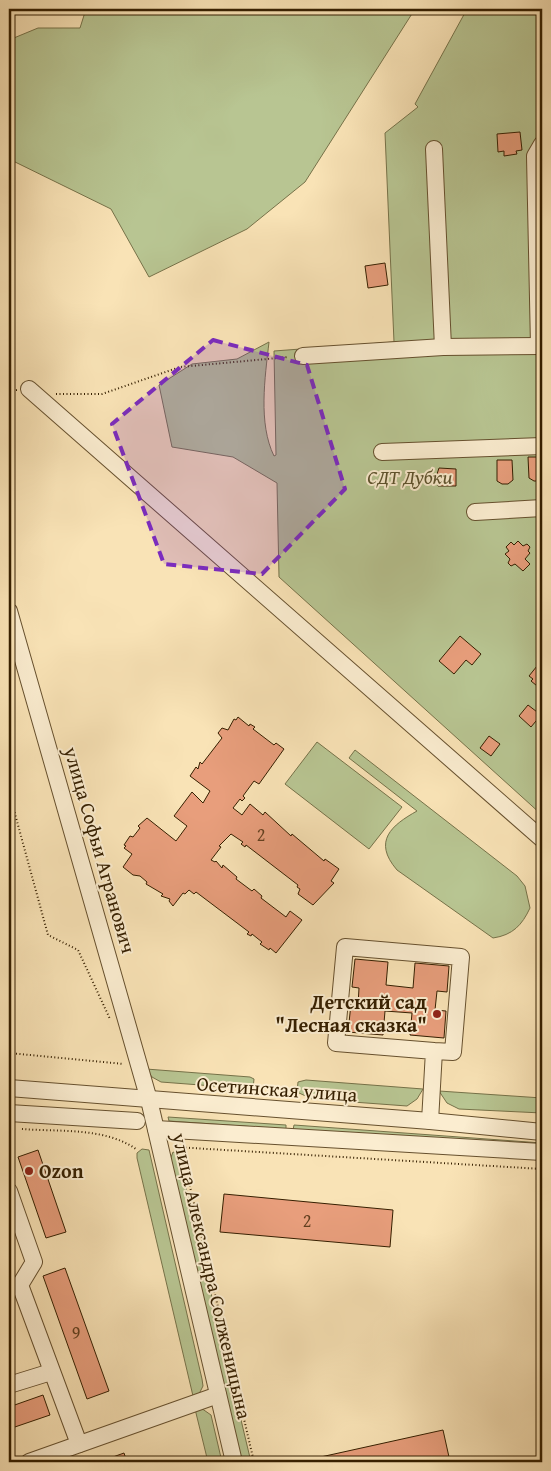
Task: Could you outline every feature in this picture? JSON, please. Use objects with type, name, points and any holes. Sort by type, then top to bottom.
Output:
[{"type":"street","points":[[303,356],[443,347],[541,346],[540,237],[535,156],[542,144]]},
{"type":"street","points":[[434,149],[443,347]]},
{"type":"street","points":[[29,389],[542,839]]},
{"type":"street","points":[[382,452],[542,446]]},
{"type":"street","points":[[475,512],[542,508]]},
{"type":"street","name":"улица Софьи Агранович","points":[[9,611],[149,1100]]},
{"type":"street","points":[[345,948],[461,957],[453,1052],[434,1051],[336,1043],[345,948]]},
{"type":"street","points":[[430,1121],[434,1051]]},
{"type":"street","name":"Осетинская улица","points":[[9,1088],[430,1121],[542,1132]]},
{"type":"street","points":[[14,1118],[42,1091]]},
{"type":"street","name":"улица Александра Солженицына","points":[[149,1100],[234,1462]]},
{"type":"street","points":[[14,1118],[137,1121]]},
{"type":"street","points":[[156,1129],[542,1152]]},
{"type":"street","points":[[10,1199],[34,1262],[14,1287],[80,1444]]},
{"type":"street","points":[[9,1385],[51,1372]]},
{"type":"street","points":[[29,1462],[218,1395]]},
{"type":"path","points":[[53,393],[102,394],[180,367],[303,356]]},
{"type":"path","points":[[9,391],[29,389]]},
{"type":"path","points":[[9,792],[48,935],[78,950],[111,1020]]},
{"type":"path","points":[[9,1053],[139,1065]]},
{"type":"path","points":[[14,1118],[108,1135],[122,1140],[136,1149]]},
{"type":"path","points":[[172,1147],[542,1169]]},
{"type":"path","points":[[181,1148],[254,1462]]},
{"type":"highlighted area","points":[[213,340],[307,365],[345,489],[262,574],[164,564],[112,424]]},
{"type":"green space","points":[[86,9],[415,9],[305,182],[247,229],[149,277],[111,209],[9,159],[9,40],[38,28],[80,28]]},
{"type":"green space","name":"СДТ Дубки","points":[[467,9],[542,9],[542,815],[279,577],[277,483],[233,457],[172,447],[159,385],[192,364],[237,359],[269,342],[264,415],[269,443],[274,456],[276,455],[274,351],[394,342],[385,133],[418,107],[415,104]]},
{"type":"green space","points":[[317,742],[402,807],[369,849],[285,784]]},
{"type":"green space","points":[[355,750],[517,876],[525,886],[530,908],[516,928],[500,937],[493,938],[397,870],[386,851],[388,835],[400,822],[417,811],[349,758]]},
{"type":"green space","points":[[146,1069],[250,1077],[254,1079],[253,1089],[161,1082],[152,1077]]},
{"type":"green space","points":[[306,1080],[423,1089],[417,1099],[407,1106],[312,1099],[297,1092],[298,1082]]},
{"type":"green space","points":[[439,1091],[542,1098],[542,1113],[459,1109],[447,1103]]},
{"type":"green space","points":[[168,1117],[286,1125],[286,1129],[169,1121]]},
{"type":"green space","points":[[294,1125],[542,1143],[542,1148],[293,1130]]},
{"type":"green space","points":[[142,1149],[149,1150],[202,1379],[203,1386],[199,1394],[193,1396],[137,1158],[137,1153]]},
{"type":"green space","points":[[173,1152],[178,1154],[251,1462],[241,1462],[170,1160]]},
{"type":"green space","points":[[201,1408],[211,1415],[222,1462],[208,1462],[195,1409]]},
{"type":"building","points":[[520,132],[522,150],[516,151],[517,154],[504,156],[504,151],[498,152],[497,134]]},
{"type":"building","points":[[385,263],[388,285],[368,288],[365,266]]},
{"type":"building","points":[[528,457],[542,457],[542,481],[534,481],[529,478]]},
{"type":"building","points":[[497,460],[512,460],[513,480],[508,484],[502,484],[497,481]]},
{"type":"building","points":[[439,468],[456,469],[456,486],[438,486],[437,474]]},
{"type":"building","points":[[518,541],[523,546],[527,544],[530,547],[528,551],[530,553],[525,559],[530,564],[523,571],[515,564],[511,566],[508,563],[510,559],[505,554],[509,551],[506,547],[511,542],[514,545]]},
{"type":"building","points":[[460,636],[481,654],[472,665],[466,660],[454,674],[439,661]]},
{"type":"building","points":[[537,666],[541,670],[542,668],[542,690],[531,681],[533,679],[529,676]]},
{"type":"building","points":[[528,705],[541,715],[531,727],[519,716]]},
{"type":"building","points":[[238,717],[249,726],[250,724],[255,727],[253,729],[274,745],[276,743],[284,749],[259,784],[254,781],[243,796],[245,798],[242,801],[240,799],[233,808],[242,815],[250,804],[263,815],[265,812],[291,836],[292,834],[324,861],[325,859],[339,869],[331,881],[334,883],[313,905],[298,894],[300,889],[297,887],[298,885],[246,845],[245,847],[241,844],[243,842],[231,834],[219,846],[221,847],[211,860],[216,861],[222,868],[223,865],[237,877],[236,879],[252,891],[254,889],[262,896],[261,898],[286,917],[290,911],[302,920],[276,953],[260,944],[262,942],[252,934],[251,936],[247,934],[249,932],[196,892],[194,894],[189,890],[185,894],[183,893],[173,906],[169,901],[170,899],[161,896],[163,894],[146,884],[147,882],[140,876],[133,875],[123,867],[132,854],[124,848],[126,846],[124,845],[130,836],[133,837],[140,828],[138,826],[147,818],[176,841],[187,826],[174,816],[192,792],[203,803],[210,791],[190,776],[196,767],[198,769],[200,762],[202,764],[222,738],[218,733],[222,728],[228,730],[234,719],[236,720]]},
{"type":"building","points":[[489,736],[500,744],[491,756],[480,748]]},
{"type":"building","points":[[355,959],[388,962],[386,985],[413,988],[415,963],[449,966],[447,992],[437,991],[435,1010],[446,1011],[444,1038],[410,1035],[412,1013],[385,1011],[383,1035],[348,1032],[351,1004],[358,1005],[359,988],[352,987]]},
{"type":"building","points":[[38,1150],[66,1232],[46,1238],[18,1157]]},
{"type":"building","points":[[224,1194],[393,1210],[390,1247],[220,1232]]},
{"type":"building","points":[[65,1268],[109,1391],[87,1399],[43,1276]]},
{"type":"building","points":[[43,1395],[50,1415],[9,1429],[9,1407]]},
{"type":"building","points":[[443,1430],[449,1457],[427,1462],[298,1462]]},
{"type":"building","points":[[124,1453],[127,1462],[99,1462]]},
{"type":"place","name":"Детский сад \"Лесная сказка\"","points":[[437,1014]]},
{"type":"place","name":"Ozon","points":[[29,1171]]}]
